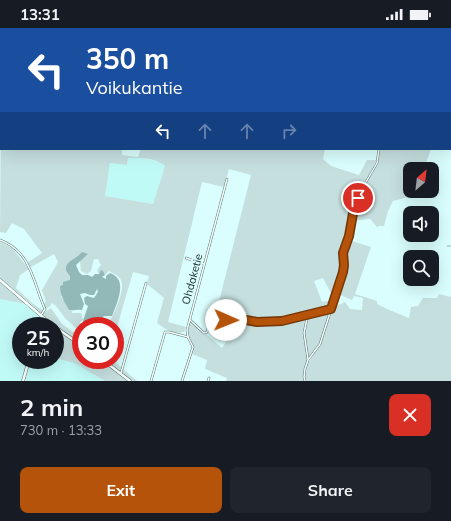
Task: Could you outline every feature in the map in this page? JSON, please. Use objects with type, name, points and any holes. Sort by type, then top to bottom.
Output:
[{"type":"main road","points":[[0,280],[41,316]]},
{"type":"main road","points":[[23,381],[26,369]]},
{"type":"main road","points":[[115,369],[130,381]]},
{"type":"street","points":[[305,381],[304,373],[308,360],[320,344],[343,272],[343,253],[349,236],[352,218],[358,198],[377,163],[379,150]]},
{"type":"street","name":"Ohdaketie","points":[[182,381],[193,347],[186,330],[227,180]]},
{"type":"street","points":[[0,240],[20,254],[32,271],[45,309],[41,316]]},
{"type":"street","points":[[186,258],[204,264]]},
{"type":"street","points":[[121,373],[146,283]]},
{"type":"street","points":[[189,319],[204,333],[207,332],[209,326],[214,322],[241,319],[257,322],[282,321],[331,309]]},
{"type":"street","points":[[308,314],[304,333],[308,360]]},
{"type":"street","points":[[151,381],[165,332],[188,338]]},
{"type":"shaded area","points":[[1,150],[122,150],[122,155],[138,157],[140,150],[325,150],[323,159],[331,166],[359,175],[367,160],[377,160],[357,197],[342,253],[342,271],[334,296],[323,278],[314,281],[322,302],[333,300],[320,342],[308,360],[304,370],[304,381],[226,381],[227,378],[205,369],[207,360],[192,354],[193,347],[188,337],[187,330],[189,319],[222,348],[231,334],[214,321],[251,175],[229,169],[224,187],[202,182],[168,322],[186,327],[184,332],[180,333],[166,329],[157,323],[164,298],[147,284],[149,276],[133,272],[120,317],[112,317],[122,288],[121,279],[109,271],[105,275],[103,271],[99,274],[97,270],[101,265],[98,259],[94,259],[91,271],[87,274],[81,271],[80,261],[88,254],[80,255],[73,259],[70,281],[61,297],[66,302],[72,313],[81,313],[82,317],[72,317],[72,325],[52,303],[46,309],[43,304],[46,302],[42,290],[58,262],[54,254],[31,267],[27,263],[42,253],[24,229],[12,223],[6,233],[0,232]],"holes":[[[128,158],[152,160],[165,166],[153,204],[105,196],[110,163],[127,165]]]},
{"type":"shaded area","points":[[380,150],[431,150],[426,162],[403,162],[403,198],[404,198],[393,201],[388,211],[384,226],[378,226],[378,228],[370,219],[352,221],[358,200],[378,162]]},
{"type":"shaded area","points":[[128,158],[142,158],[160,162],[165,166],[153,204],[104,196],[110,163],[127,165]]},
{"type":"shaded area","points":[[349,236],[352,241],[371,247],[355,294],[377,301],[377,304],[409,318],[411,307],[418,306],[423,298],[437,298],[439,294],[451,297],[451,381],[305,381],[307,366],[322,340],[332,308],[345,302],[350,309],[362,310],[363,298],[354,296],[352,300],[336,293],[345,265],[344,253]]},
{"type":"shaded area","points":[[0,242],[12,248],[29,269],[20,275],[16,288],[32,303],[45,312],[51,308],[57,317],[39,317],[39,315],[32,305],[0,278]]},
{"type":"shaded area","points":[[82,252],[88,254],[76,265],[82,275],[92,277],[95,274],[99,274],[101,270],[105,275],[102,277],[106,279],[106,276],[110,273],[118,279],[120,283],[120,292],[112,316],[84,317],[88,306],[85,304],[84,298],[87,296],[94,298],[98,292],[97,289],[94,295],[85,293],[80,294],[84,304],[82,310],[69,310],[63,299],[60,286],[63,285],[63,282],[70,280],[70,276],[66,268],[67,265]]},
{"type":"shaded area","points":[[0,282],[26,304],[0,299]]},
{"type":"shaded area","points":[[0,299],[26,304],[39,315],[39,317],[12,317],[12,369],[64,369],[64,360],[72,362],[72,369],[84,369],[105,381],[0,381]]},
{"type":"shaded area","points":[[64,325],[72,331],[72,362],[64,360]]},
{"type":"shaded area","points":[[84,369],[123,369],[137,381],[105,381]]},
{"type":"route","points":[[226,320],[241,319],[252,322],[273,320],[282,321],[331,309],[343,272],[343,253],[349,236],[354,208],[358,198]]}]
